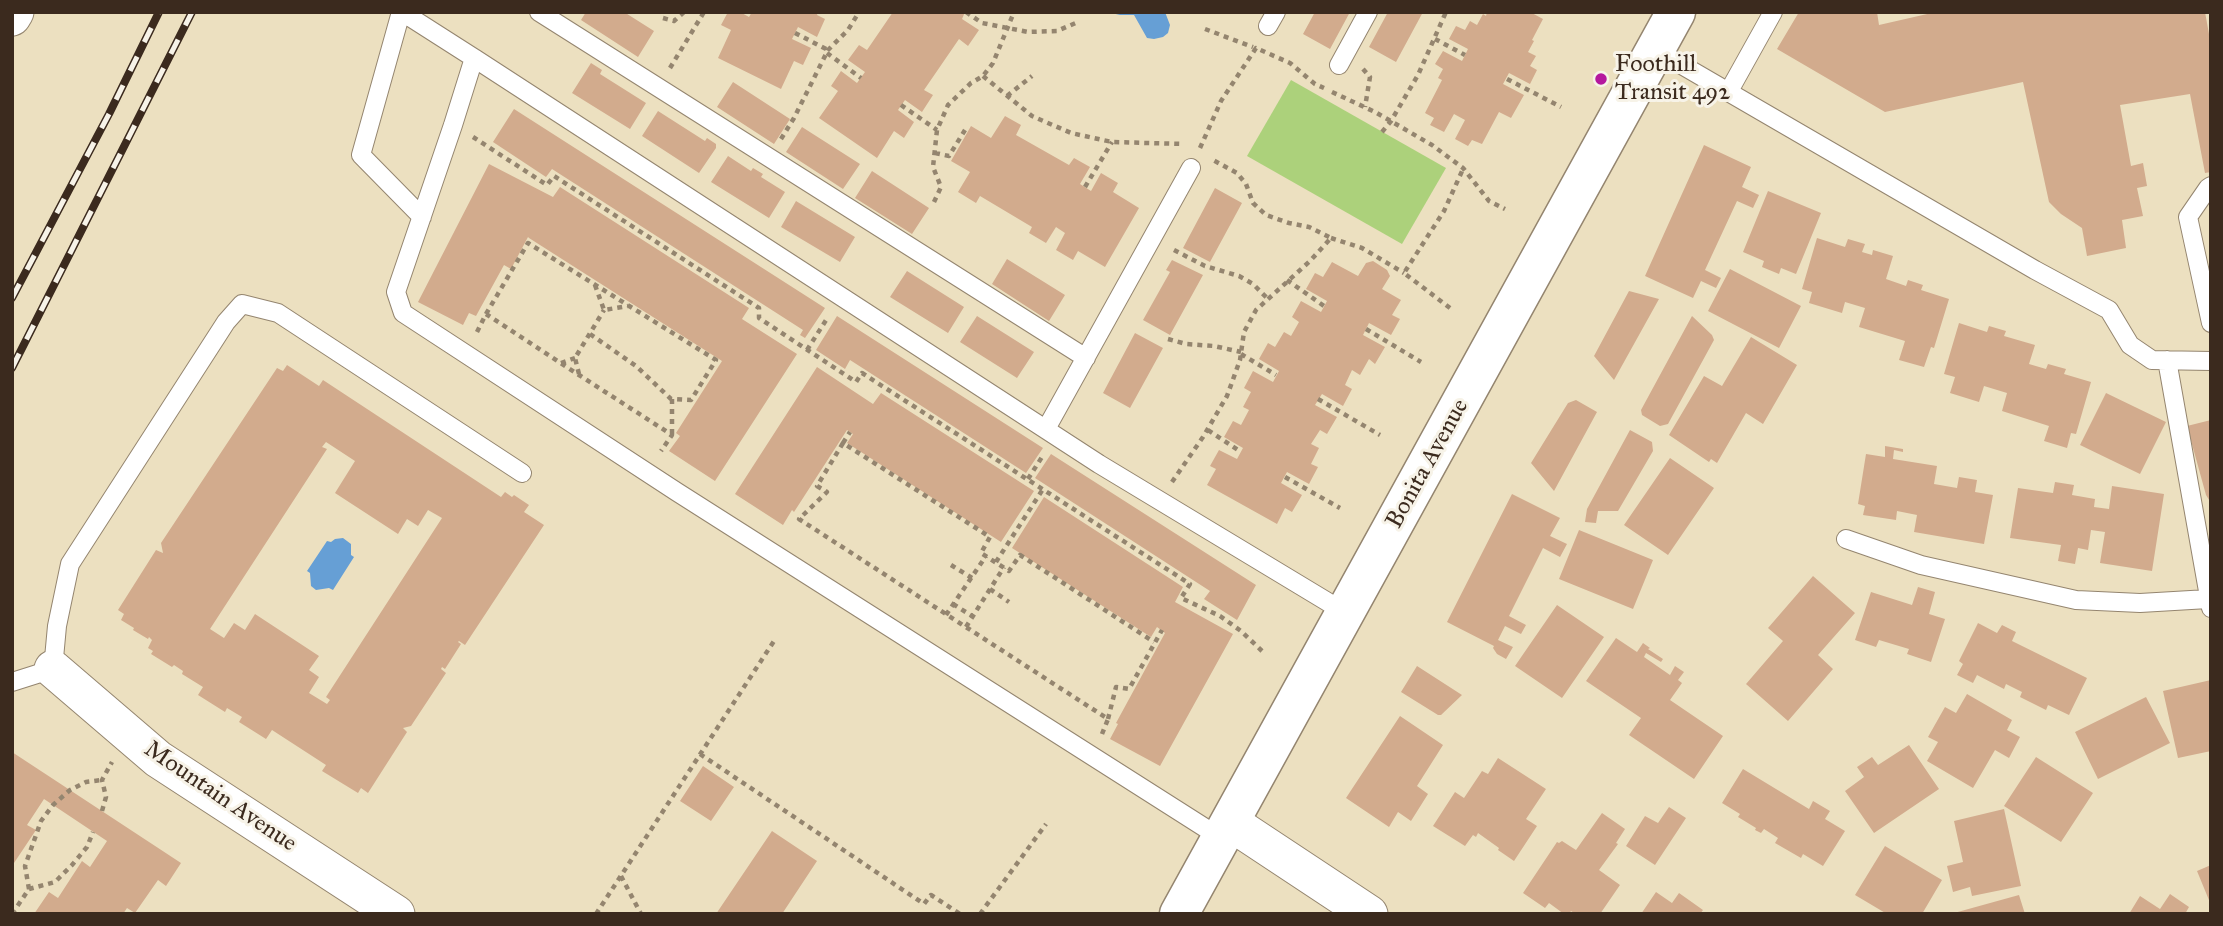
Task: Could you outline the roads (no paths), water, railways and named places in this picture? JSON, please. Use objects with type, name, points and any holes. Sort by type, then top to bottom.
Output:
[{"type":"main road","name":"Bonita Avenue","points":[[1179,914],[1674,13]]},
{"type":"street","points":[[12,17],[15,12]]},
{"type":"street","name":"Mountain Avenue","points":[[53,669],[158,759],[396,914]]},
{"type":"street","points":[[1226,830],[1369,914]]},
{"type":"lane","points":[[422,217],[361,155],[402,12],[1046,429],[1346,613]]},
{"type":"lane","points":[[538,12],[1086,358]]},
{"type":"lane","points":[[1339,65],[1368,12]]},
{"type":"lane","points":[[1729,91],[1773,12]]},
{"type":"lane","points":[[1656,50],[2035,270],[2109,310],[2130,345],[2152,360],[2211,361]]},
{"type":"lane","points":[[474,58],[396,292],[403,313],[677,492],[1226,830]]},
{"type":"lane","points":[[1046,429],[1195,160]]},
{"type":"lane","points":[[2211,187],[2188,217],[2211,323]]},
{"type":"lane","points":[[12,682],[53,669],[57,626],[70,564],[226,322],[242,304],[278,313],[522,473]]},
{"type":"lane","points":[[1846,539],[1920,565],[2077,600],[2209,603],[2167,360]]},
{"type":"water","points":[[1107,12],[1165,12],[1170,25],[1168,33],[1163,37],[1147,38],[1134,15]]},
{"type":"water","points":[[343,538],[351,544],[351,555],[354,557],[333,590],[316,590],[311,586],[310,573],[307,571],[327,541]]},
{"type":"railway","points":[[12,298],[109,114],[159,12]]},
{"type":"railway","points":[[12,368],[192,12]]},
{"type":"place","name":"Foothill Transit 492","points":[[1601,79]]}]
